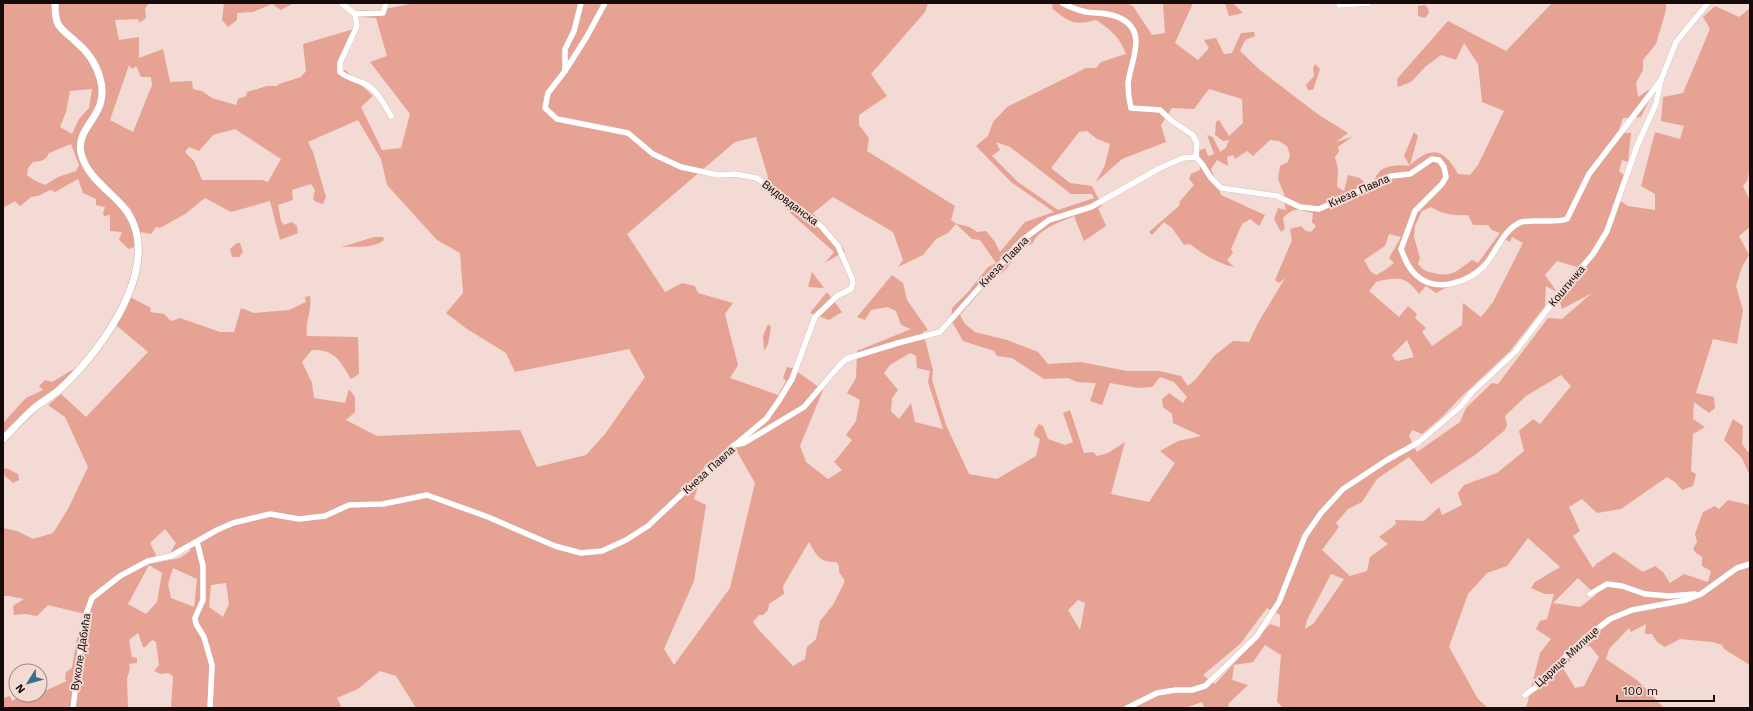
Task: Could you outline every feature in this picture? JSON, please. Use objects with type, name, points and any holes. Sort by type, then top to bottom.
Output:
[{"type":"street","points":[[3,439],[33,409],[59,390],[92,354],[119,312],[132,283],[138,261],[138,238],[130,215],[121,204],[97,182],[83,161],[81,139],[100,106],[102,95],[101,80],[96,67],[88,54],[58,23],[55,15],[55,3]]},
{"type":"street","points":[[341,3],[355,14],[384,13],[386,3]]},
{"type":"street","points":[[565,71],[565,49],[574,31],[581,3]]},
{"type":"street","name":"Видовданска","points":[[605,3],[586,38],[565,71],[548,93],[545,108],[557,119],[628,133],[653,154],[681,167],[718,175],[735,174],[757,178],[821,226],[838,246],[852,278],[853,283],[851,289],[837,296],[815,317],[792,379],[766,419],[734,445]]},
{"type":"street","points":[[1062,3],[1075,10],[1112,15],[1129,24],[1135,32],[1136,46],[1128,82],[1128,99],[1131,108],[1160,110],[1172,121],[1193,135],[1197,143],[1196,157]]},
{"type":"street","points":[[1339,5],[1369,3]]},
{"type":"street","name":"Коштичка","points":[[1127,708],[1157,693],[1176,690],[1192,690],[1205,686],[1257,636],[1279,602],[1305,536],[1321,513],[1343,489],[1387,460],[1419,442],[1460,407],[1515,352],[1555,299],[1593,254],[1607,231],[1637,146],[1656,104],[1661,80],[1676,42],[1708,3]]},
{"type":"street","points":[[355,14],[357,26],[340,63],[340,72],[346,78],[365,84],[374,90],[391,116]]},
{"type":"street","name":"Кнеза Павла","points":[[197,542],[217,530],[233,523],[270,514],[299,519],[325,516],[349,506],[383,504],[427,495],[488,517],[555,546],[582,553],[602,551],[626,540],[648,526],[734,445],[744,444],[804,407],[846,359],[940,332],[1021,241],[1049,220],[1091,207],[1160,168],[1183,158],[1196,157],[1211,178],[1221,188],[1277,196],[1300,207],[1318,209],[1391,176],[1410,174],[1432,159],[1439,160],[1444,167],[1446,177],[1442,184],[1415,211],[1401,250],[1407,265],[1418,277],[1434,284],[1452,285],[1484,265],[1508,229],[1521,222],[1560,221],[1567,219],[1590,174],[1661,80]]},
{"type":"street","points":[[197,542],[203,566],[203,600],[195,618],[196,624],[204,637],[212,665],[210,708]]},
{"type":"street","name":"Вуколе Дабића","points":[[73,708],[84,620],[92,598],[120,576],[148,561],[171,556],[197,542]]},
{"type":"street","name":"Царице Милице","points":[[1525,695],[1547,679],[1565,657],[1584,639],[1610,619],[1632,610],[1686,600],[1701,594],[1737,568],[1750,564]]},
{"type":"street","points":[[1590,594],[1607,584],[1622,586],[1645,594],[1669,596],[1701,594]]},
{"type":"shaded area","points":[[3,3],[156,3],[148,4],[145,9],[146,18],[139,23],[138,19],[115,20],[119,40],[139,37],[139,58],[163,49],[170,82],[192,81],[193,89],[202,91],[212,98],[236,105],[238,99],[246,96],[247,92],[267,86],[277,86],[301,77],[306,71],[303,44],[354,29],[342,64],[343,71],[345,70],[373,96],[361,107],[382,150],[401,148],[410,114],[370,62],[387,56],[376,18],[360,17],[358,11],[380,10],[415,3],[928,3],[925,12],[871,74],[887,96],[859,115],[859,125],[869,138],[867,151],[955,206],[951,220],[977,232],[986,231],[995,242],[1000,252],[1025,222],[1054,212],[1011,182],[976,146],[988,136],[993,122],[1007,107],[1086,68],[1096,68],[1101,62],[1126,54],[1117,38],[1110,30],[1096,20],[1083,23],[1072,22],[1067,20],[1052,8],[1053,3],[1126,3],[1133,6],[1152,35],[1165,33],[1163,3],[1193,3],[1175,43],[1198,60],[1209,48],[1204,40],[1216,38],[1224,54],[1232,53],[1241,33],[1254,32],[1255,36],[1245,40],[1240,51],[1260,70],[1319,115],[1348,133],[1336,142],[1352,137],[1338,147],[1339,152],[1335,157],[1338,169],[1337,187],[1344,191],[1348,175],[1360,178],[1366,184],[1375,181],[1379,172],[1388,167],[1399,165],[1410,166],[1404,156],[1414,132],[1418,136],[1410,165],[1425,154],[1431,152],[1442,155],[1448,159],[1458,174],[1470,175],[1478,165],[1504,111],[1482,102],[1478,64],[1464,43],[1456,60],[1441,55],[1425,67],[1411,82],[1398,87],[1397,79],[1448,21],[1506,51],[1552,3],[1666,3],[1666,10],[1656,44],[1643,60],[1643,70],[1636,83],[1638,97],[1653,87],[1650,98],[1641,117],[1623,118],[1618,133],[1631,133],[1628,162],[1622,160],[1619,171],[1624,175],[1617,199],[1628,206],[1655,210],[1655,194],[1641,186],[1655,132],[1680,139],[1684,126],[1661,121],[1663,97],[1683,93],[1710,29],[1703,17],[1715,6],[1739,17],[1750,8],[1750,169],[1747,181],[1743,186],[1750,201],[1750,227],[1739,236],[1749,255],[1742,267],[1736,286],[1743,310],[1737,344],[1713,339],[1696,393],[1714,397],[1715,408],[1709,413],[1694,402],[1693,419],[1705,427],[1693,434],[1691,471],[1696,474],[1693,486],[1682,490],[1675,482],[1667,477],[1621,509],[1597,513],[1582,499],[1569,507],[1580,531],[1573,536],[1593,568],[1596,564],[1614,552],[1643,572],[1655,566],[1663,572],[1670,583],[1684,574],[1708,582],[1711,571],[1702,566],[1702,557],[1693,549],[1697,542],[1695,534],[1703,512],[1715,506],[1719,509],[1728,500],[1750,505],[1750,665],[1724,649],[1722,645],[1712,642],[1680,639],[1665,647],[1657,642],[1652,634],[1645,634],[1646,624],[1631,632],[1629,628],[1609,649],[1606,659],[1637,680],[1664,708],[1526,708],[1540,653],[1551,639],[1536,629],[1540,621],[1547,619],[1554,594],[1545,594],[1531,588],[1535,582],[1560,567],[1528,538],[1507,566],[1487,573],[1468,594],[1449,647],[1478,699],[1488,708],[1283,708],[1277,702],[1281,655],[1265,645],[1253,662],[1234,665],[1232,680],[1248,685],[1228,704],[1229,708],[1205,708],[1202,702],[1185,708],[416,708],[396,676],[380,671],[358,689],[337,698],[342,708],[171,708],[173,676],[168,673],[161,674],[154,671],[159,665],[156,642],[152,640],[145,647],[143,647],[138,633],[129,640],[132,657],[137,658],[137,663],[129,664],[130,669],[127,679],[128,708],[3,708],[3,698],[8,697],[8,703],[48,703],[48,689],[67,681],[65,679],[66,672],[72,668],[77,638],[81,635],[85,614],[48,605],[37,616],[25,614],[14,615],[13,606],[24,599],[3,596],[3,528],[17,531],[33,539],[53,533],[68,509],[88,467],[65,417],[48,405],[61,394],[86,417],[148,352],[116,325],[130,297],[151,308],[150,312],[164,314],[171,321],[180,318],[220,332],[234,332],[241,308],[254,313],[289,310],[306,302],[305,297],[310,296],[307,336],[358,337],[359,374],[351,379],[340,362],[332,354],[320,350],[312,350],[302,362],[312,383],[314,398],[345,403],[349,389],[355,397],[355,412],[346,420],[377,436],[520,430],[537,467],[586,455],[605,434],[645,377],[629,349],[515,372],[506,353],[467,329],[446,313],[463,293],[460,253],[437,240],[387,185],[381,159],[358,120],[308,142],[313,152],[326,197],[323,204],[316,202],[313,199],[315,190],[311,184],[292,190],[293,200],[278,205],[281,221],[284,225],[292,222],[297,226],[298,233],[280,240],[270,201],[231,212],[205,198],[185,214],[160,228],[156,227],[151,234],[140,232],[130,208],[93,175],[83,150],[83,138],[104,106],[105,88],[100,90],[94,114],[80,134],[77,150],[80,162],[85,172],[130,220],[136,246],[129,249],[119,240],[122,232],[110,231],[110,215],[104,216],[103,213],[105,207],[96,205],[96,199],[83,193],[78,179],[55,192],[50,190],[38,196],[31,197],[20,206],[15,201],[3,208]],"holes":[[[129,65],[132,69],[136,66],[141,77],[151,77],[152,85],[133,132],[110,120]],[[92,89],[89,108],[79,119],[72,134],[60,127],[66,112],[70,91]],[[1209,89],[1242,99],[1243,123],[1229,136],[1219,120],[1216,122],[1215,135],[1223,141],[1229,140],[1226,148],[1220,152],[1213,137],[1207,135],[1214,154],[1208,156],[1205,148],[1199,151],[1200,170],[1191,174],[1189,179],[1194,185],[1180,201],[1179,206],[1149,232],[1152,235],[1164,222],[1172,228],[1184,245],[1190,244],[1222,264],[1234,267],[1227,260],[1233,253],[1231,249],[1242,224],[1250,219],[1259,226],[1265,215],[1221,195],[1211,169],[1217,160],[1228,166],[1227,157],[1233,155],[1235,159],[1247,151],[1253,156],[1270,140],[1279,141],[1287,146],[1290,155],[1288,162],[1280,166],[1278,179],[1284,194],[1286,210],[1278,208],[1274,219],[1281,232],[1285,229],[1283,218],[1287,214],[1294,210],[1313,213],[1312,222],[1316,226],[1311,232],[1306,231],[1301,226],[1290,229],[1292,240],[1275,280],[1279,283],[1285,278],[1258,323],[1249,342],[1233,341],[1214,356],[1196,379],[1188,386],[1181,376],[1159,371],[1127,371],[1081,362],[1048,364],[1038,352],[1007,340],[975,332],[965,324],[960,315],[993,277],[1005,270],[1013,259],[1017,250],[1033,243],[1045,230],[1074,216],[1084,241],[1106,226],[1098,208],[1102,206],[1092,186],[1070,183],[1051,168],[1079,132],[1087,131],[1097,139],[1110,144],[1105,165],[1096,182],[1122,159],[1166,142],[1161,125],[1172,108],[1194,109]],[[235,129],[281,159],[268,182],[262,180],[202,180],[194,161],[185,152],[189,147],[199,151],[213,135]],[[756,137],[768,177],[766,181],[787,210],[834,252],[825,263],[845,251],[813,213],[833,197],[893,232],[903,260],[898,267],[923,255],[936,239],[948,233],[956,224],[972,239],[980,240],[996,263],[988,267],[968,292],[952,308],[951,320],[963,341],[994,351],[997,356],[1012,358],[1044,379],[1068,378],[1077,382],[1096,383],[1090,401],[1102,405],[1110,383],[1138,388],[1152,387],[1160,377],[1174,382],[1187,397],[1183,403],[1169,393],[1162,399],[1163,407],[1172,414],[1173,423],[1201,436],[1178,441],[1160,451],[1175,463],[1149,502],[1111,494],[1125,442],[1108,453],[1097,456],[1093,452],[1084,453],[1070,410],[1063,413],[1073,442],[1065,445],[1048,439],[1043,426],[1039,424],[1034,435],[1040,439],[1036,456],[997,479],[969,474],[946,425],[932,380],[933,370],[923,332],[928,330],[907,300],[903,283],[892,275],[857,317],[865,320],[871,310],[887,307],[896,311],[901,325],[911,329],[857,351],[856,378],[847,393],[860,400],[856,421],[846,435],[852,440],[834,462],[842,470],[828,479],[806,462],[800,446],[823,390],[792,368],[787,367],[783,378],[786,381],[778,395],[730,378],[738,365],[725,314],[733,303],[698,293],[695,286],[682,283],[665,292],[627,234],[735,142]],[[996,142],[1010,147],[1071,194],[1092,194],[1094,198],[1058,210],[1018,182],[992,156],[1000,150]],[[71,144],[79,165],[76,171],[58,177],[45,185],[27,175],[28,168],[33,162],[45,159],[49,153]],[[1431,207],[1448,214],[1468,215],[1473,225],[1488,225],[1492,230],[1500,233],[1478,263],[1472,260],[1459,270],[1450,274],[1429,272],[1421,268],[1418,264],[1420,258],[1414,237],[1415,226],[1422,211]],[[1389,234],[1401,237],[1389,258],[1394,263],[1376,275],[1371,272],[1364,260],[1385,246]],[[1512,237],[1523,243],[1493,302],[1481,317],[1463,303],[1462,325],[1432,346],[1422,332],[1426,328],[1415,318],[1417,314],[1408,306],[1399,317],[1369,291],[1376,282],[1390,279],[1400,279],[1409,283],[1419,294],[1426,286],[1436,293],[1485,267],[1505,239],[1510,242]],[[1557,261],[1577,267],[1557,292],[1545,275]],[[1546,286],[1557,292],[1562,309],[1592,293],[1562,319],[1548,318],[1498,384],[1492,383],[1466,408],[1460,422],[1417,452],[1409,436],[1412,430],[1422,434],[1443,416],[1510,351],[1545,306]],[[1407,340],[1414,357],[1398,361],[1395,360],[1392,355]],[[910,353],[916,356],[917,368],[930,371],[928,382],[943,429],[915,422],[911,403],[899,419],[891,411],[892,398],[898,390],[884,373],[890,365]],[[1561,375],[1571,386],[1540,424],[1533,419],[1519,431],[1524,451],[1497,473],[1464,485],[1458,493],[1462,505],[1442,515],[1439,507],[1424,521],[1395,520],[1396,524],[1379,537],[1388,544],[1370,557],[1367,571],[1350,576],[1322,550],[1339,527],[1336,523],[1348,509],[1362,502],[1377,479],[1409,457],[1431,484],[1475,455],[1505,430],[1507,425],[1505,416],[1526,396]],[[736,450],[755,483],[730,588],[674,665],[664,649],[694,581],[706,505],[694,499],[705,465],[711,471]],[[165,529],[176,543],[169,555],[190,549],[190,551],[180,558],[149,564],[131,573],[157,557],[150,543]],[[809,542],[819,557],[826,561],[836,562],[839,566],[839,572],[845,581],[833,605],[820,621],[816,639],[807,647],[805,659],[793,666],[753,622],[759,615],[763,615],[768,610],[769,604],[784,594],[783,586]],[[149,565],[162,573],[157,602],[146,614],[128,604]],[[173,568],[197,579],[194,607],[171,598],[168,584]],[[1331,574],[1344,579],[1314,623],[1305,629],[1307,620]],[[1578,578],[1596,595],[1580,607],[1553,603]],[[226,583],[229,604],[223,617],[209,607],[211,585]],[[1078,600],[1085,603],[1080,630],[1068,610]],[[1267,608],[1280,615],[1280,627],[1270,624],[1215,684],[1203,675],[1240,644]],[[1590,646],[1599,657],[1584,686],[1575,688],[1563,668],[1583,647]]]},
{"type":"shaded area","points":[[224,3],[294,3],[281,10],[272,4],[253,12],[237,13],[237,20],[228,27],[222,20]]},
{"type":"shaded area","points":[[1225,3],[1233,3],[1243,13],[1229,16]]},
{"type":"shaded area","points":[[1425,5],[1428,8],[1429,13],[1425,18],[1418,16],[1418,6]]},
{"type":"shaded area","points":[[1315,64],[1320,69],[1313,90],[1308,90],[1306,85],[1314,76],[1313,68]]},
{"type":"shaded area","points":[[374,237],[383,237],[384,240],[380,243],[369,246],[341,247]]},
{"type":"shaded area","points":[[237,243],[240,243],[243,252],[239,257],[232,257],[230,249]]},
{"type":"shaded area","points":[[812,272],[824,288],[808,287]]},
{"type":"shaded area","points":[[827,292],[842,312],[829,320],[810,313]]},
{"type":"shaded area","points":[[768,324],[771,327],[768,344],[764,351],[763,336]]},
{"type":"shaded area","points":[[74,369],[57,390],[3,443],[3,423],[26,398],[43,390],[39,386],[45,380],[52,382]]},
{"type":"shaded area","points":[[1733,419],[1743,426],[1742,444],[1748,452],[1750,452],[1750,476],[1742,458],[1724,440]]},
{"type":"shaded area","points":[[6,468],[18,474],[19,480],[13,483],[5,476],[3,470]]}]
